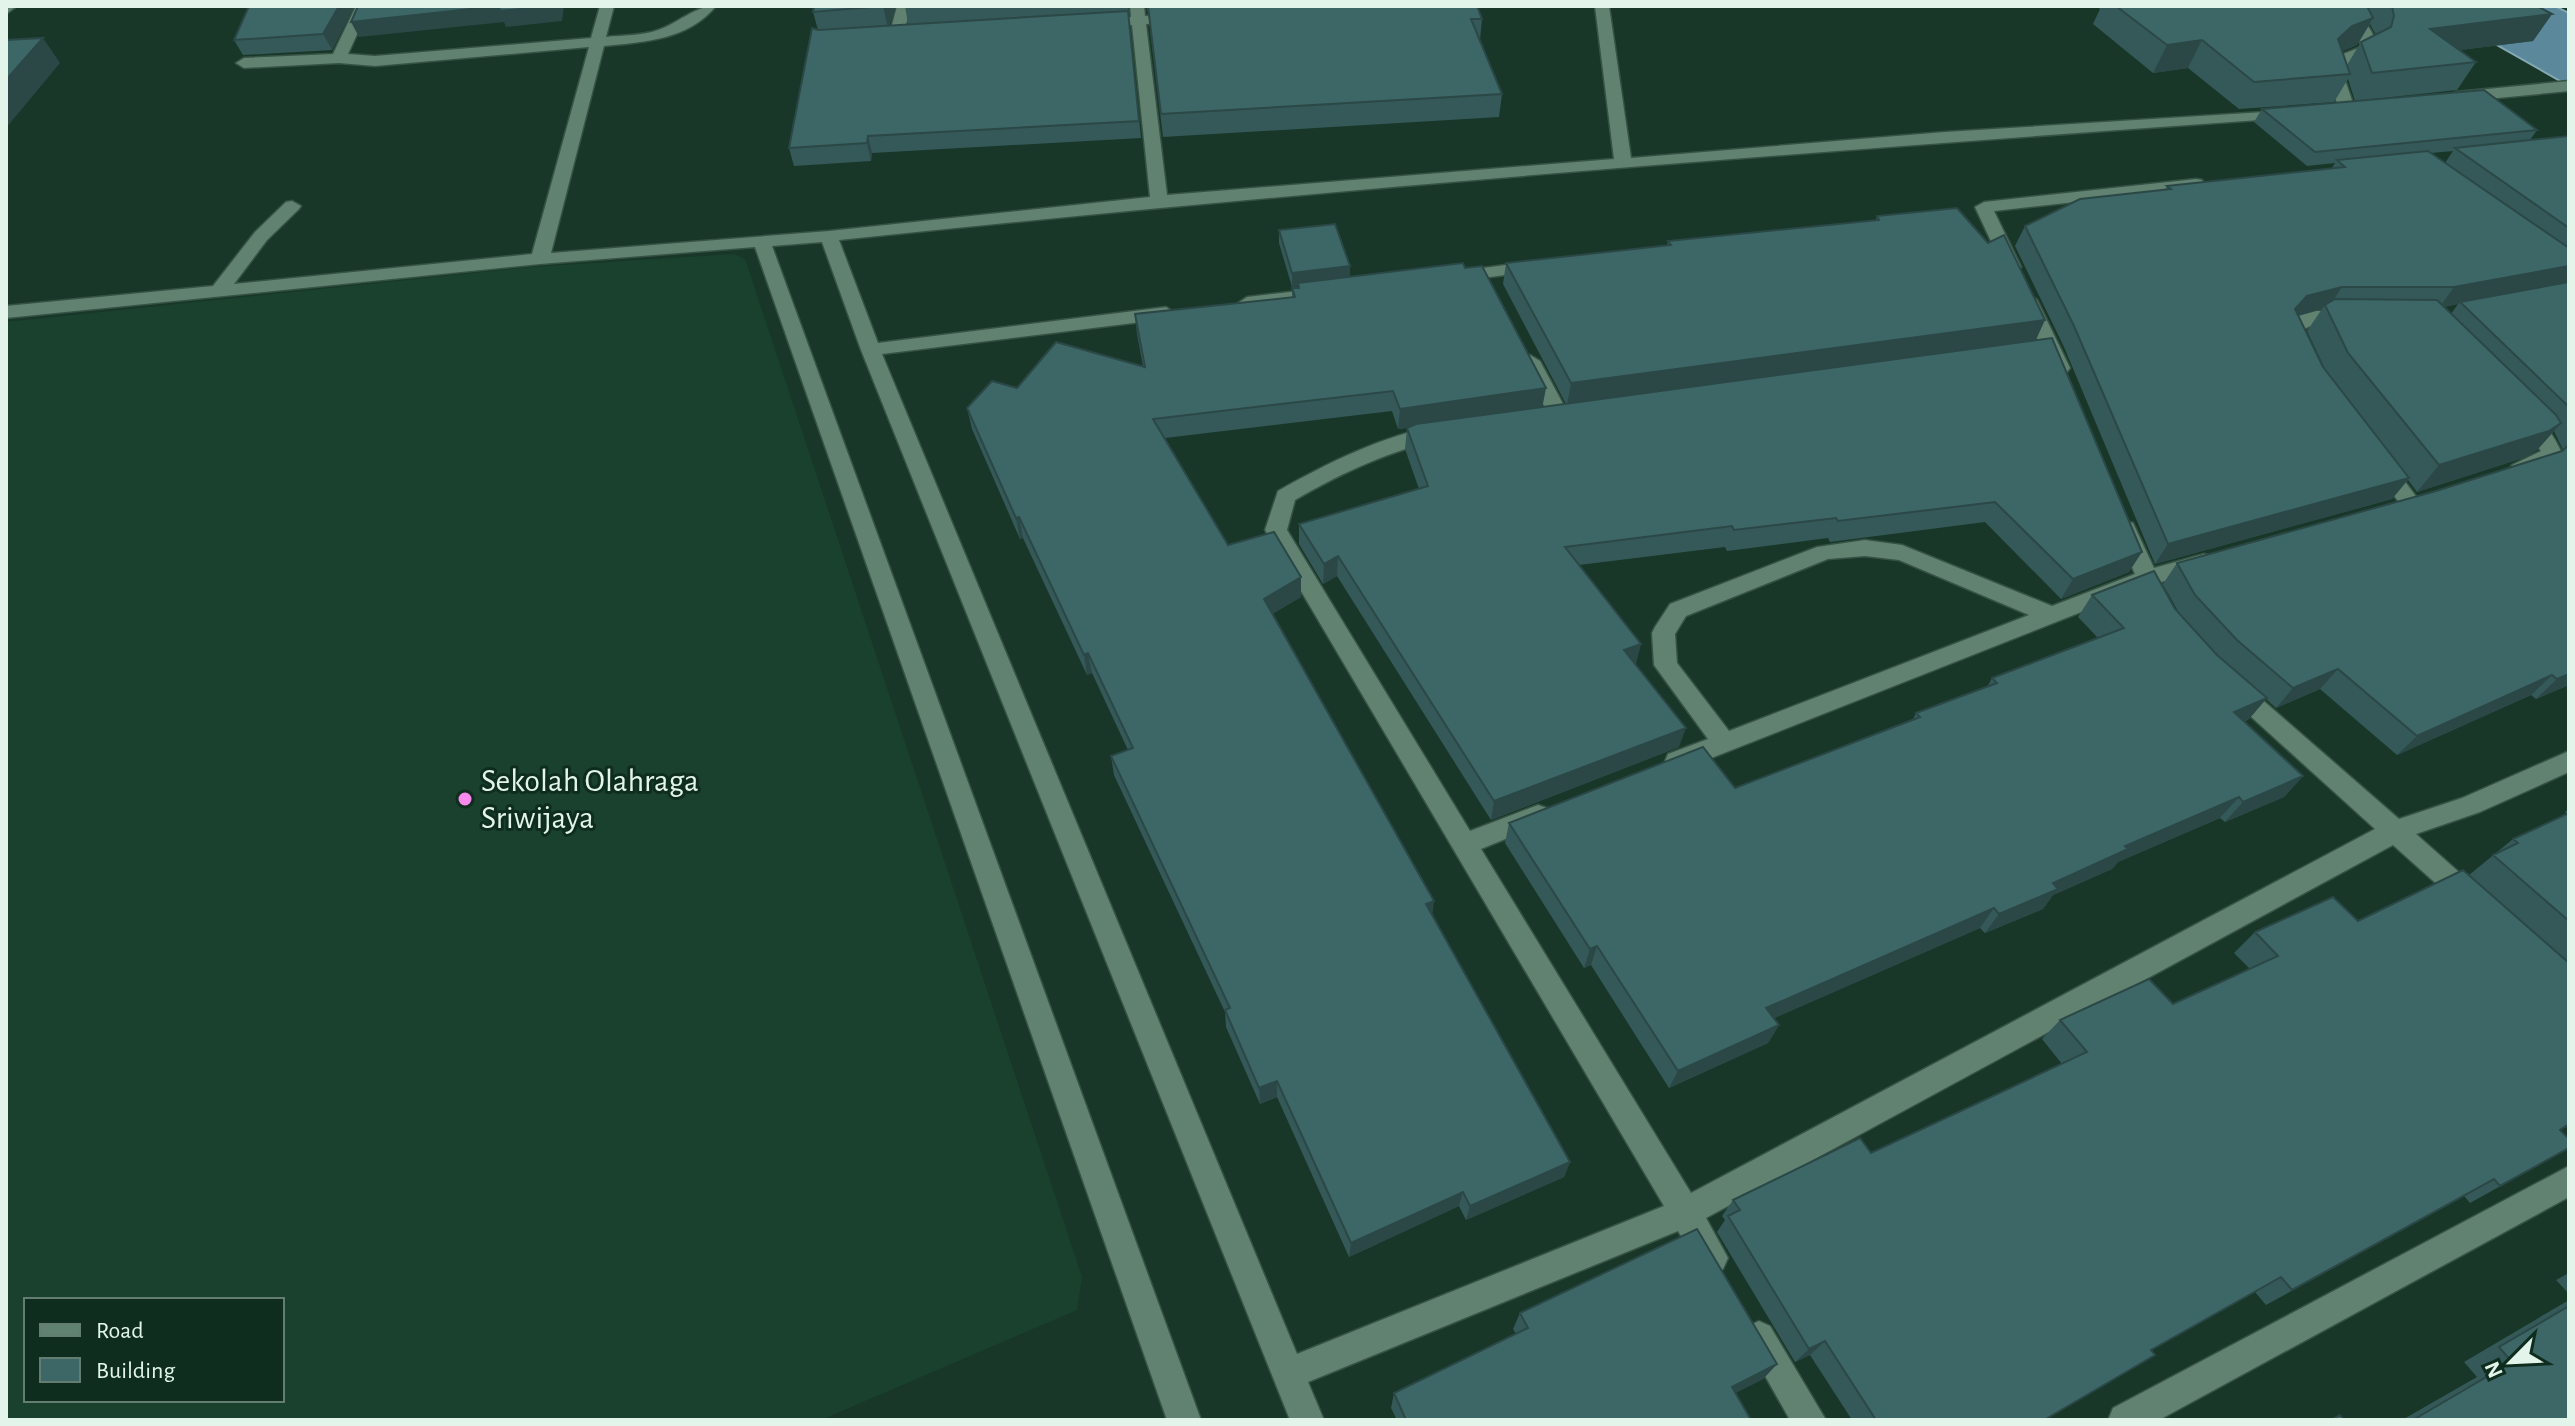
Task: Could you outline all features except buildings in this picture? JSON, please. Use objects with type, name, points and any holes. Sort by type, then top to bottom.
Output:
[{"type":"street","points":[[339,58],[363,6]]},
{"type":"street","points":[[540,259],[607,6]]},
{"type":"street","points":[[244,63],[339,58],[375,61],[652,37],[672,31],[709,6]]},
{"type":"street","points":[[896,36],[904,6]]},
{"type":"street","points":[[1602,6],[1623,163]]},
{"type":"street","points":[[2332,6],[2366,33],[2370,43],[2368,49],[2343,59],[2333,67],[2346,109]]},
{"type":"street","points":[[1137,14],[1159,201]]},
{"type":"street","points":[[1077,25],[1137,14],[1198,17]]},
{"type":"street","points":[[2443,99],[2569,86]]},
{"type":"street","points":[[6,312],[540,259],[829,236],[1159,201],[2300,112]]},
{"type":"street","points":[[2069,391],[2044,349],[1976,208],[2216,182]]},
{"type":"street","points":[[218,292],[261,236],[292,206]]},
{"type":"street","points":[[829,236],[871,350],[1307,1420]]},
{"type":"street","points":[[761,240],[1184,1420]]},
{"type":"street","points":[[1438,279],[1488,280],[1547,265]]},
{"type":"street","points":[[1233,305],[1343,291]]},
{"type":"street","points":[[871,350],[1186,311]]},
{"type":"street","points":[[2312,369],[2293,329],[2305,320],[2316,317],[2362,317]]},
{"type":"street","points":[[1519,338],[1559,415]]},
{"type":"street","points":[[2493,478],[2534,465],[2552,453],[2543,436],[2511,404]]},
{"type":"street","points":[[1454,430],[1409,436],[1332,470],[1285,496],[1276,530],[1724,1278]]},
{"type":"street","points":[[2364,443],[2411,504]]},
{"type":"street","points":[[2381,512],[2438,495]]},
{"type":"street","points":[[2116,506],[2146,578],[2170,623]]},
{"type":"street","points":[[1724,742],[1666,665],[1663,633],[1678,610],[1825,552],[1865,548],[1902,553],[2052,615]]},
{"type":"street","points":[[1652,770],[2146,578],[2219,557]]},
{"type":"street","points":[[2223,678],[2481,908]]},
{"type":"street","points":[[1288,1374],[1685,1213],[2395,831],[2471,805],[2569,761]]},
{"type":"street","points":[[1463,845],[1564,805]]},
{"type":"street","points":[[2125,1420],[2569,1181]]},
{"type":"street","points":[[1747,1317],[1809,1420]]},
{"type":"shaded area","name":"Sekolah Olahraga Sriwijaya","points":[[734,254],[745,259],[1082,1277],[1077,1310],[821,1420],[6,1420],[6,322],[531,267]]},
{"type":"water","points":[[2428,6],[2555,6],[2569,13],[2569,86]]},
{"type":"place","name":"Sekolah Olahraga Sriwijaya","points":[[465,799]]}]
